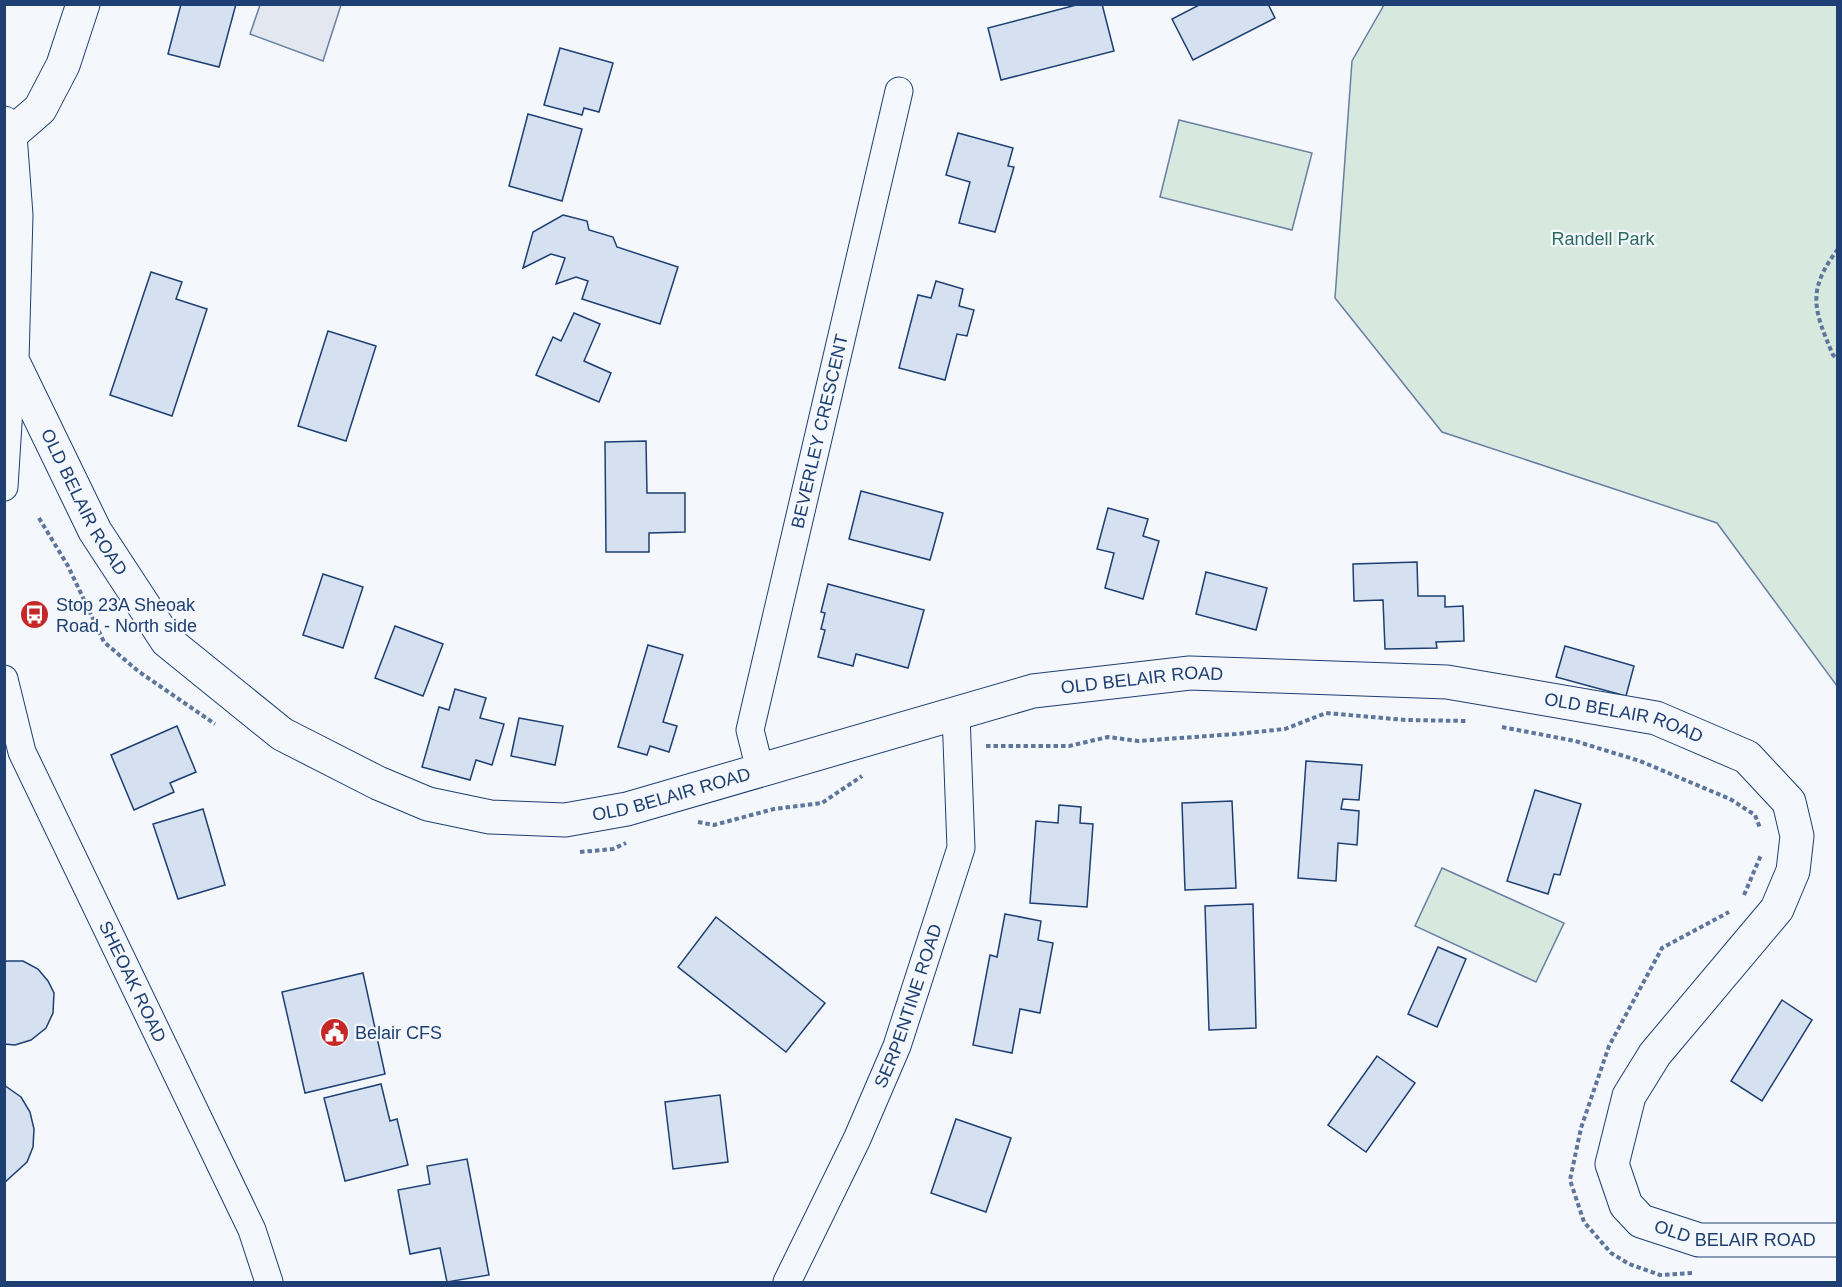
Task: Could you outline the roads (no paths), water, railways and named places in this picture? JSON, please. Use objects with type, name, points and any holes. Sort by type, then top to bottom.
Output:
[{"type":"main road","points":[[12,360],[16,215],[7,129],[40,109],[63,65],[83,4]]},
{"type":"main road","name":"OLD BELAIR ROAD","points":[[12,360],[95,531],[167,641],[282,734],[378,783],[428,804],[490,817],[565,820],[627,809],[760,770],[956,729],[1033,692],[1190,674],[1447,682],[1656,718],[1747,757],[1789,802],[1797,836],[1793,871],[1777,909],[1655,1054],[1645,1070],[1629,1096],[1612,1164],[1626,1204],[1641,1221],[1699,1240],[1838,1240]]},
{"type":"street","name":"BEVERLEY CRESCENT","points":[[760,770],[750,730],[899,91]]},
{"type":"street","points":[[4,487],[12,360]]},
{"type":"street","name":"SHEOAK ROAD","points":[[4,679],[14,753],[252,1230],[269,1282]]},
{"type":"street","name":"SERPENTINE ROAD","points":[[787,1282],[862,1129],[897,1047],[962,848],[956,729]]},
{"type":"place","name":"Stop 23A Sheoak Road - North side","points":[[35,615]]},
{"type":"place","name":"Belair CFS","points":[[334,1033]]},
{"type":"park label","name":"Randell Park","points":[[1603,239]]}]
